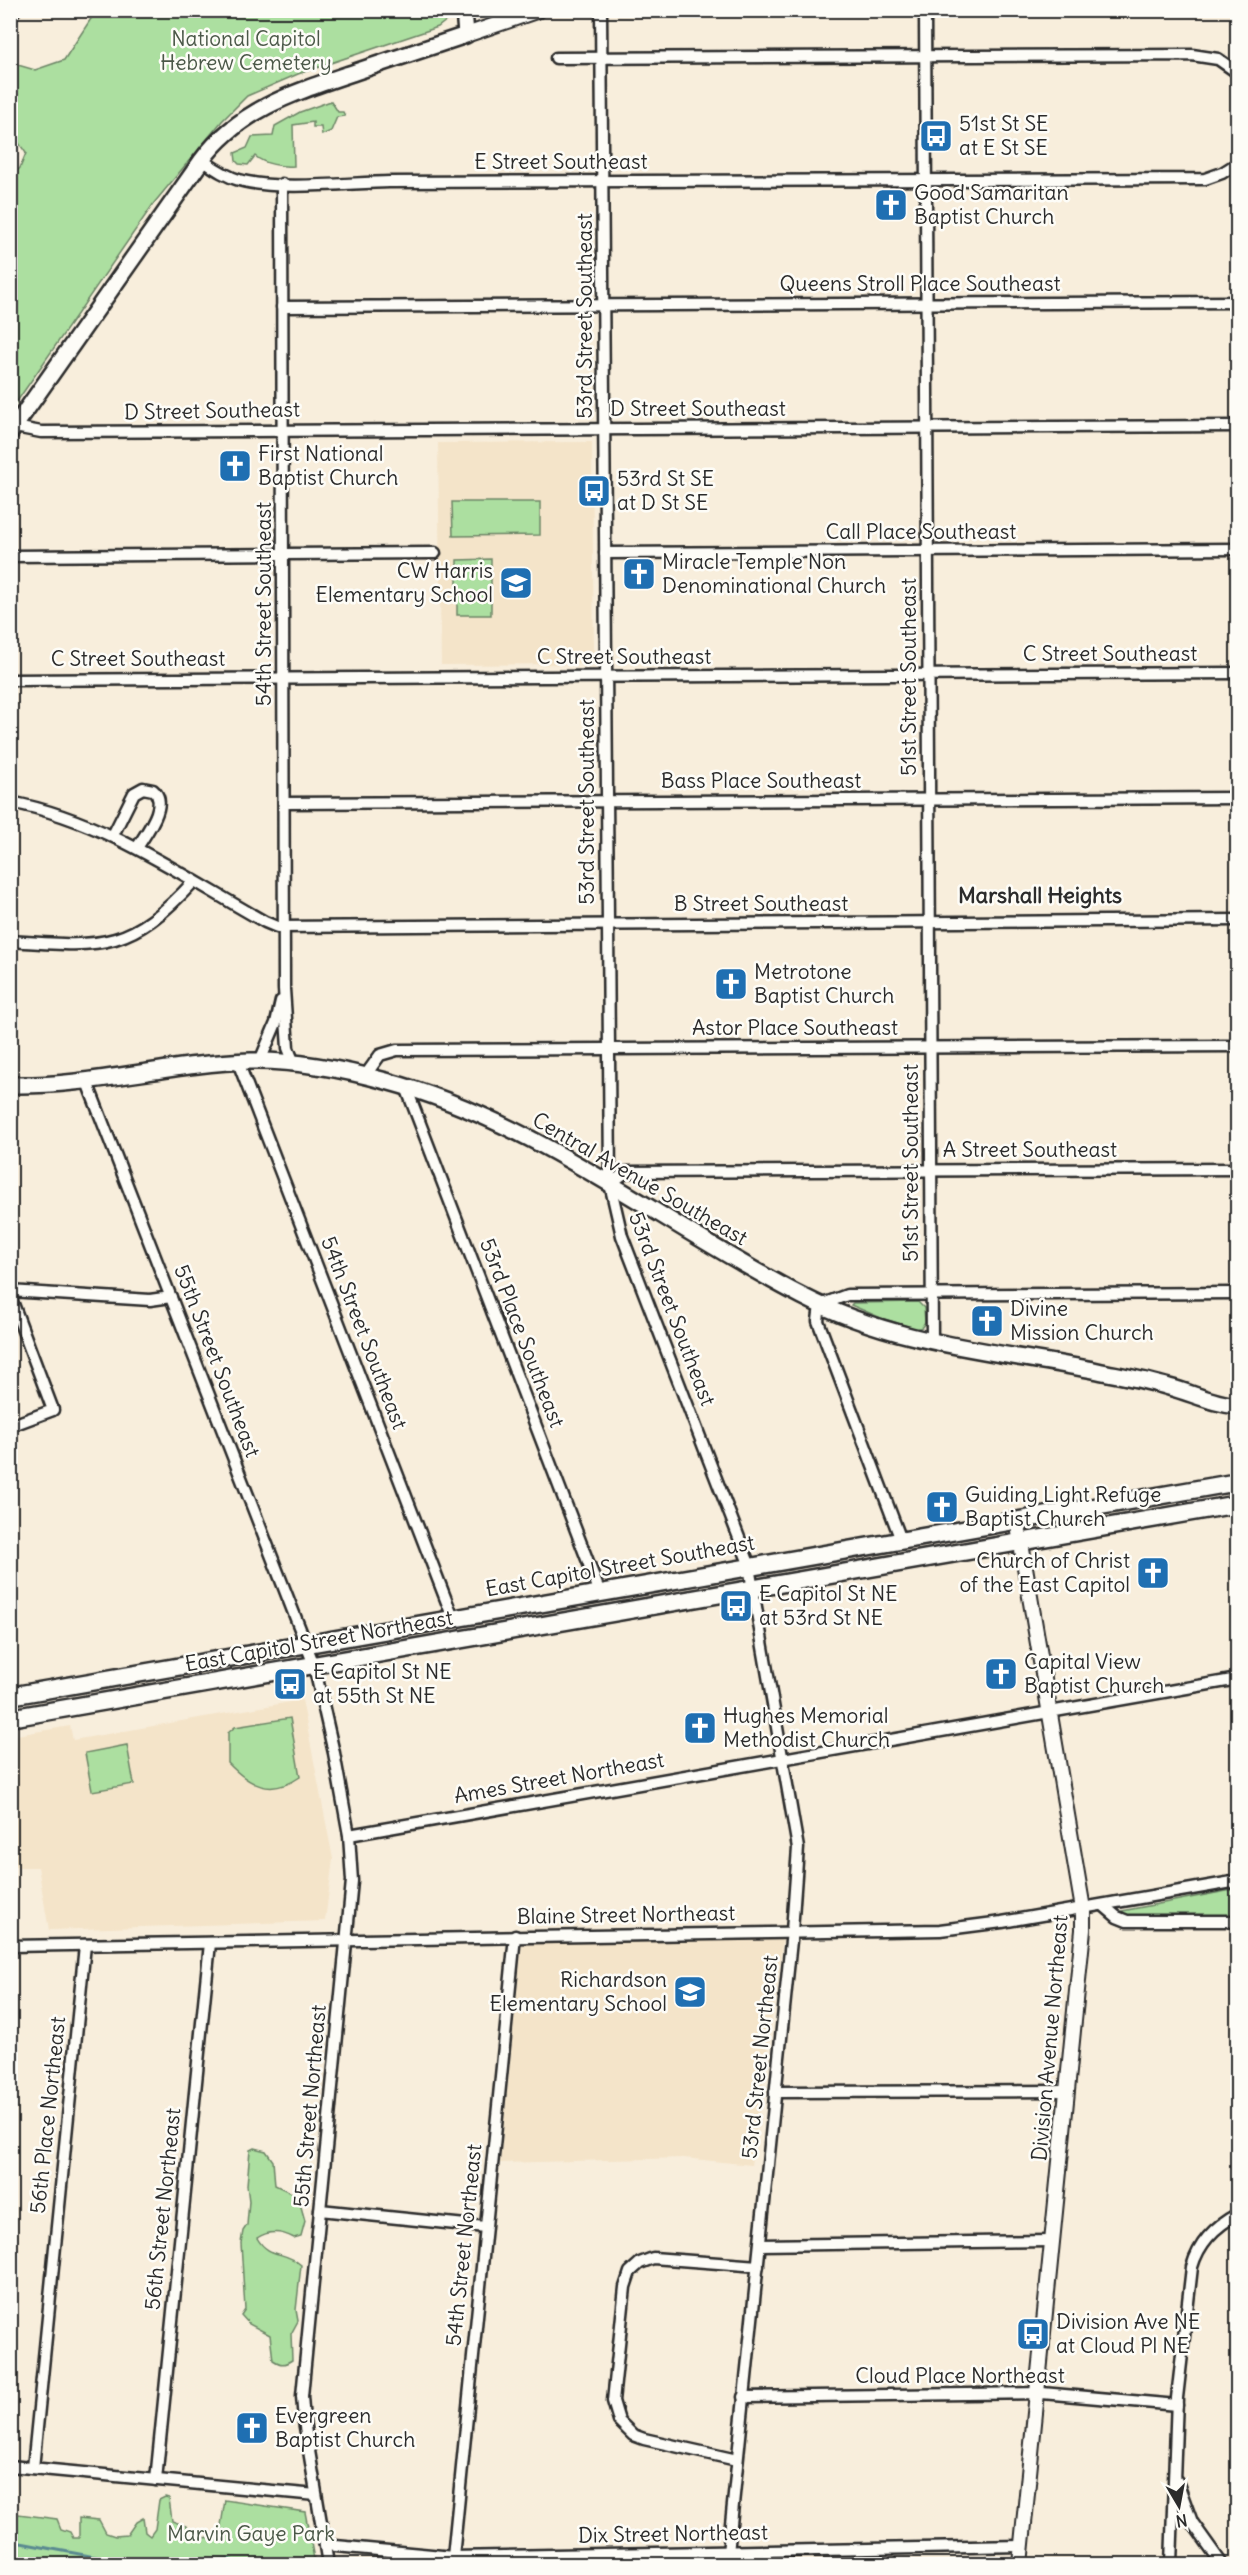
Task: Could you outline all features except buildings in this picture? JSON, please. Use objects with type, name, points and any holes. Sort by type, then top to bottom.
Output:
[{"type":"main road","points":[[13,430],[205,155],[240,122],[283,97],[466,35],[464,10]]},
{"type":"main road","name":"Central Avenue Southeast","points":[[10,1085],[87,1082],[260,1061],[294,1062],[365,1076],[406,1087],[465,1108],[517,1131],[820,1305],[876,1327],[932,1343],[1098,1371],[1167,1386],[1230,1405],[1238,1415]]},
{"type":"main road","name":"East Capitol Street Southeast","points":[[10,1696],[309,1654],[453,1618],[1238,1482]]},
{"type":"main road","name":"East Capitol Street Northeast","points":[[10,1718],[309,1654],[753,1588],[1238,1504]]},
{"type":"street","points":[[10,17],[15,10]]},
{"type":"street","points":[[466,35],[539,10]]},
{"type":"street","name":"53rd Street Southeast","points":[[601,10],[610,1184],[622,1236],[749,1567]]},
{"type":"street","name":"51st Street Southeast","points":[[925,10],[932,1343]]},
{"type":"street","points":[[555,58],[1192,55],[1218,59],[1238,73]]},
{"type":"street","name":"E Street Southeast","points":[[205,155],[223,173],[239,180],[282,184],[1205,179],[1222,173],[1238,163]]},
{"type":"street","name":"54th Street Southeast","points":[[282,184],[284,989],[288,1048],[294,1062]]},
{"type":"street","name":"Queens Stroll Place Southeast","points":[[282,307],[1238,302]]},
{"type":"street","name":"D Street Southeast","points":[[13,430],[41,432],[1238,426]]},
{"type":"street","name":"Call Place Southeast","points":[[605,553],[1238,549]]},
{"type":"street","points":[[10,556],[435,554]]},
{"type":"street","name":"C Street Southeast","points":[[10,680],[1238,673]]},
{"type":"street","points":[[113,835],[134,793],[143,788],[153,790],[159,798],[158,810],[137,848]]},
{"type":"street","name":"Bass Place Southeast","points":[[284,802],[1238,798]]},
{"type":"street","points":[[10,802],[79,821],[113,835],[265,922],[284,927]]},
{"type":"street","points":[[10,941],[70,945],[92,944],[116,939],[136,932],[158,917],[194,881]]},
{"type":"street","name":"B Street Southeast","points":[[284,927],[1238,920]]},
{"type":"street","name":"54th Street Southeast","points":[[260,1061],[276,1023],[284,989]]},
{"type":"street","name":"Astor Place Southeast","points":[[365,1076],[380,1054],[393,1050],[1238,1046]]},
{"type":"street","name":"54th Street Southeast","points":[[238,1062],[453,1618]]},
{"type":"street","name":"55th Street Southeast","points":[[87,1082],[309,1654]]},
{"type":"street","name":"53rd Place Southeast","points":[[406,1087],[600,1593]]},
{"type":"street","name":"A Street Southeast","points":[[610,1184],[626,1172],[1238,1169]]},
{"type":"street","points":[[10,1426],[53,1410],[10,1293],[150,1300],[171,1297]]},
{"type":"street","points":[[901,1540],[818,1321],[820,1305],[847,1295],[1238,1293]]},
{"type":"street","name":"Division Avenue Northeast","points":[[1017,1520],[1083,1909],[1081,1956],[1020,2565]]},
{"type":"street","name":"53rd Street Northeast","points":[[728,2553],[792,1931],[798,1851],[749,1567]]},
{"type":"street","name":"55th Street Northeast","points":[[309,1654],[332,1742],[349,1835],[352,1881],[302,2396],[328,2565]]},
{"type":"street","name":"Ames Street Northeast","points":[[349,1835],[1238,1679]]},
{"type":"street","name":"Blaine Street Northeast","points":[[10,1946],[940,1930],[1083,1909],[1238,1881]]},
{"type":"street","points":[[1103,1905],[1117,1917],[1127,1921],[1238,1921]]},
{"type":"street","name":"54th Street Northeast","points":[[453,2557],[515,1936]]},
{"type":"street","name":"56th Street Northeast","points":[[156,2480],[210,1943]]},
{"type":"street","name":"56th Place Northeast","points":[[33,2468],[85,1945]]},
{"type":"street","points":[[775,2092],[1068,2091]]},
{"type":"street","points":[[320,2210],[485,2227]]},
{"type":"street","points":[[1171,2565],[1177,2405],[1194,2262],[1200,2246],[1210,2233],[1238,2214]]},
{"type":"street","points":[[760,2245],[1052,2241]]},
{"type":"street","points":[[737,2460],[644,2439],[633,2435],[619,2421],[613,2398],[624,2294],[633,2269],[653,2258],[758,2266]]},
{"type":"street","name":"Cloud Place Northeast","points":[[743,2397],[1037,2393],[1177,2405]]},
{"type":"street","points":[[1175,2460],[1177,2480],[1191,2519],[1222,2565]]},
{"type":"street","points":[[10,2466],[316,2495]]},
{"type":"street","name":"Dix Street Northeast","points":[[325,2546],[453,2557],[1022,2546]]},
{"type":"shaded area","name":"CW Harris Elementary School","points":[[592,442],[594,664],[441,665],[438,443]]},
{"type":"shaded area","points":[[302,1700],[333,1859],[325,1921],[49,1930],[38,1867],[11,1867],[11,1736],[70,1726],[73,1740]]},
{"type":"shaded area","points":[[783,1938],[751,2165],[684,2158],[500,2163],[522,1943]]},
{"type":"green space","name":"National Capitol Hebrew Cemetery","points":[[446,10],[447,20],[438,27],[298,74],[247,96],[222,121],[154,203],[11,410],[11,176],[20,168],[26,153],[11,132],[11,63],[35,70],[64,60],[96,11]]},
{"type":"green space","points":[[331,101],[338,112],[343,112],[345,116],[337,117],[331,131],[322,135],[321,127],[313,127],[313,122],[293,125],[294,166],[273,164],[255,156],[248,165],[239,164],[236,161],[235,153],[247,148],[252,137],[273,136],[275,126],[300,112]]},
{"type":"green space","points":[[452,502],[540,502],[540,535],[453,536]]},
{"type":"green space","points":[[491,559],[491,615],[457,615],[457,560]]},
{"type":"green space","points":[[918,1302],[924,1308],[925,1322],[917,1329],[881,1318],[851,1305],[853,1303]]},
{"type":"green space","points":[[290,1718],[300,1777],[280,1786],[261,1786],[244,1778],[228,1763],[228,1733],[235,1727]]},
{"type":"green space","points":[[127,1745],[134,1784],[92,1791],[85,1753]]},
{"type":"green space","points":[[1237,1889],[1237,1915],[1134,1916],[1122,1911]]},
{"type":"green space","points":[[254,2148],[266,2151],[273,2161],[275,2185],[298,2196],[305,2221],[301,2236],[294,2238],[275,2232],[257,2238],[267,2249],[289,2257],[301,2265],[296,2310],[298,2321],[291,2334],[292,2360],[285,2364],[273,2360],[270,2335],[249,2324],[241,2315],[245,2309],[241,2243],[243,2231],[247,2225],[250,2150]]},
{"type":"green space","name":"Marvin Gaye Park","points":[[169,2498],[172,2521],[186,2526],[187,2535],[190,2537],[219,2538],[225,2500],[305,2512],[315,2564],[11,2564],[11,2513],[57,2519],[61,2529],[70,2532],[73,2538],[79,2538],[79,2518],[99,2520],[106,2533],[115,2536],[127,2535],[136,2522],[143,2518],[145,2532],[150,2536],[155,2529],[159,2500]]},
{"type":"waterway","points":[[10,2541],[122,2562],[149,2564]]},
{"type":"waterway","points":[[173,2564],[228,2559],[241,2564]]},
{"type":"place","name":"51st St SE at E St SE","points":[[936,136]]},
{"type":"place","name":"Good Samaritan Baptist Church","points":[[891,205]]},
{"type":"place","name":"First National Baptist Church","points":[[235,466]]},
{"type":"place","name":"53rd St SE at D St SE","points":[[594,491]]},
{"type":"place","name":"Miracle Temple Non Denominational Church","points":[[639,574]]},
{"type":"place","name":"CW Harris Elementary School","points":[[516,583]]},
{"type":"place","name":"Metrotone Baptist Church","points":[[731,984]]},
{"type":"place","name":"Divine Mission Church","points":[[987,1321]]},
{"type":"place","name":"Guiding Light Refuge Baptist Church","points":[[942,1507]]},
{"type":"place","name":"Church of Christ of the East Capitol","points":[[1153,1573]]},
{"type":"place","name":"E Capitol St NE at 53rd St NE","points":[[736,1606]]},
{"type":"place","name":"Capital View Baptist Church","points":[[1001,1674]]},
{"type":"place","name":"E Capitol St NE at 55th St NE","points":[[290,1684]]},
{"type":"place","name":"Hughes Memorial Methodist Church","points":[[700,1728]]},
{"type":"place","name":"Richardson Elementary School","points":[[690,1992]]},
{"type":"place","name":"Division Ave NE at Cloud Pl NE","points":[[1033,2334]]},
{"type":"place","name":"Evergreen Baptist Church","points":[[252,2428]]},
{"type":"district","name":"Marshall Heights","points":[[1040,895]]}]
